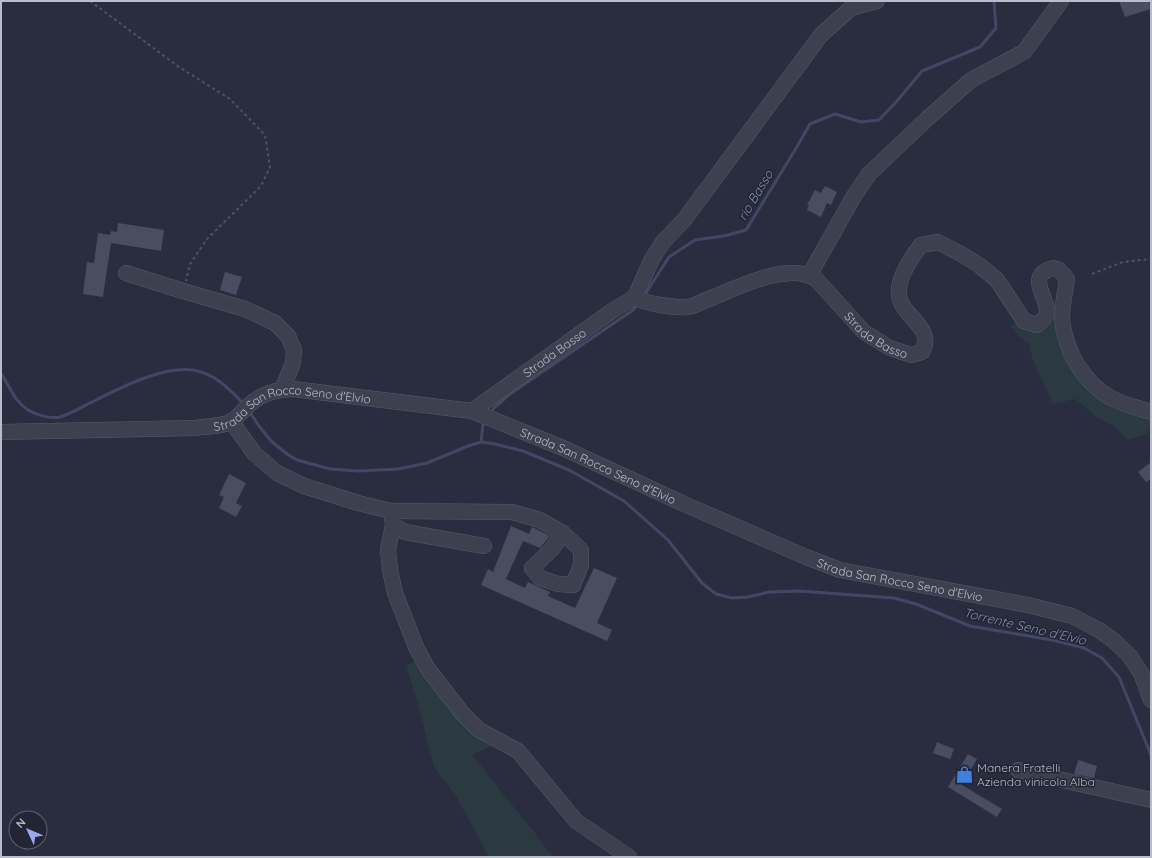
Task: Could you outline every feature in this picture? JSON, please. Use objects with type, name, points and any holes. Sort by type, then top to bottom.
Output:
[{"type":"street","points":[[877,1],[851,8],[821,35],[684,220],[663,242],[652,259],[640,299],[656,305],[689,306],[766,277],[785,272],[810,274],[854,196],[869,174],[971,80],[1024,52],[1061,1]]},
{"type":"street","name":"Strada Basso","points":[[810,274],[864,332],[890,348],[911,355],[922,352],[926,345],[925,335],[902,305],[899,296],[899,286],[907,264],[922,245],[938,242],[979,265],[997,280],[1024,321],[1037,325],[1045,318],[1047,311],[1038,284],[1040,277],[1047,270],[1054,268],[1060,270],[1067,279],[1062,317],[1065,339],[1079,368],[1099,390],[1113,399],[1151,412]]},
{"type":"street","points":[[126,273],[245,309],[275,323],[288,336],[294,350],[293,363],[278,390]]},
{"type":"street","name":"Strada Basso","points":[[482,415],[612,311],[640,299]]},
{"type":"street","name":"Strada San Rocco Seno d'Elvio","points":[[1,432],[195,428],[220,424],[234,419],[257,398],[278,390],[293,389],[482,415],[563,448],[684,504],[840,570],[1028,605],[1072,616],[1099,630],[1113,640],[1129,655],[1141,673],[1151,700]]},
{"type":"street","points":[[234,419],[254,453],[277,473],[304,486],[358,503],[392,518],[405,532],[484,546]]},
{"type":"street","points":[[392,518],[512,512],[540,520],[563,533]]},
{"type":"street","points":[[392,518],[388,549],[390,570],[395,593],[416,647],[428,669],[462,713],[479,730],[518,751],[576,821],[628,857]]},
{"type":"street","points":[[1018,770],[1151,800]]},
{"type":"path","points":[[90,1],[179,67],[230,99],[265,135],[270,167],[267,174],[260,186],[207,240],[190,264],[183,291]]},
{"type":"path","points":[[1092,274],[1124,262],[1151,259]]},
{"type":"shaded area","points":[[1058,319],[1076,373],[1151,418],[1151,429],[1146,434],[1128,440],[1115,427],[1098,418],[1075,399],[1053,404],[1032,358],[1029,344],[1010,326],[1017,321],[1037,334]]},
{"type":"shaded area","points":[[418,659],[494,745],[472,755],[482,765],[485,772],[553,857],[489,857],[456,796],[434,767],[418,704],[406,666]]},
{"type":"building","points":[[1119,1],[1149,1],[1151,9],[1125,17]]},
{"type":"building","points":[[825,186],[837,192],[831,205],[827,203],[821,217],[807,210],[809,205],[807,205],[815,190],[821,193]]},
{"type":"building","points":[[118,223],[164,230],[161,251],[111,243],[103,297],[83,294],[87,262],[94,263],[98,233],[110,235],[111,231],[117,232]]},
{"type":"building","points":[[225,272],[242,277],[236,295],[220,290]]},
{"type":"building","points":[[1151,462],[1151,479],[1146,482],[1138,472]]},
{"type":"building","points":[[229,474],[246,483],[236,503],[242,506],[236,517],[219,508],[224,497],[219,495]]},
{"type":"building","points":[[511,526],[529,534],[532,527],[550,536],[540,548],[523,541],[506,579],[525,588],[528,582],[550,592],[548,596],[575,608],[594,568],[617,578],[597,623],[612,630],[607,641],[481,585],[488,569],[493,572]]},
{"type":"building","points":[[937,742],[954,749],[950,759],[933,753]]},
{"type":"building","points":[[968,754],[977,759],[962,785],[1002,809],[997,817],[948,787]]},
{"type":"building","points":[[1078,760],[1097,766],[1094,778],[1074,774]]},
{"type":"waterway","name":"rio Basso","points":[[644,296],[669,257],[695,240],[724,236],[746,230],[810,124],[835,114],[861,122],[879,120],[922,71],[980,47],[996,28],[994,1]]},
{"type":"waterway","name":"rio Basso","points":[[490,414],[494,408],[510,394],[633,310],[638,304]]},
{"type":"waterway","name":"Torrente Seno d'Elvio","points":[[1,374],[16,398],[23,406],[28,410],[48,417],[64,416],[129,384],[160,373],[175,370],[201,372],[213,377],[235,395],[244,405]]},
{"type":"waterway","name":"Torrente Seno d'Elvio","points":[[249,411],[271,441],[287,454],[297,460],[330,469],[359,471],[398,469],[427,463],[481,442],[523,451],[569,470],[624,501],[668,540],[702,583],[716,594],[732,598],[748,597],[769,592],[800,591],[894,598],[916,604],[970,626],[1052,640],[1084,648],[1102,658],[1119,677],[1151,755]]},
{"type":"waterway","name":"rio Basso","points":[[481,442],[483,424],[485,421]]},
{"type":"place","name":"Manera Fratelli Azienda vinicola Alba","points":[[964,774]]}]
